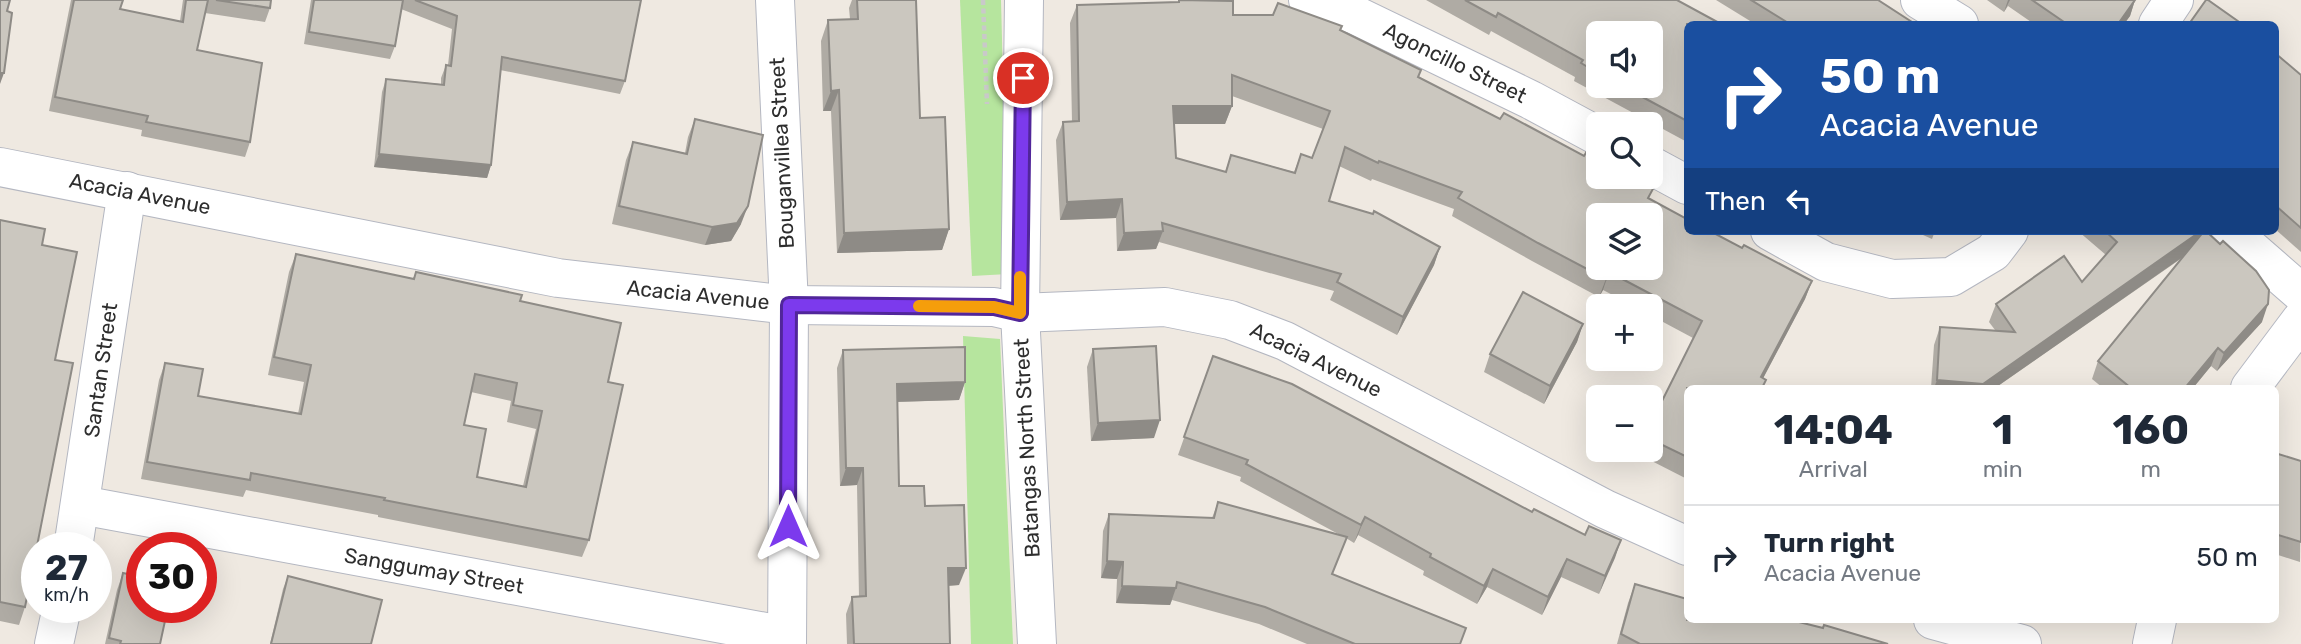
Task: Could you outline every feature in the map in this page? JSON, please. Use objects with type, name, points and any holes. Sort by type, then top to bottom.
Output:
[{"type":"street","name":"Bouganvillea Street","points":[[775,0],[789,305],[787,640]]},
{"type":"street","name":"Batangas North Street","points":[[1024,0],[1020,313],[1037,644]]},
{"type":"street","name":"Agoncillo Street","points":[[1308,0],[1353,14],[1586,130]]},
{"type":"street","points":[[1920,0],[1954,21]]},
{"type":"street","points":[[2160,21],[2175,0]]},
{"type":"street","name":"Acacia Avenue","points":[[0,167],[558,278],[789,305],[994,307],[1020,313],[1165,307],[1230,320],[1284,341],[1605,509],[1684,545]]},
{"type":"street","points":[[1663,172],[1684,184]]},
{"type":"street","name":"Santan Street","points":[[76,532],[127,191]]},
{"type":"street","points":[[1777,235],[1826,262],[1892,279],[1951,276],[1993,252],[2005,235]]},
{"type":"street","points":[[2235,235],[2301,293]]},
{"type":"street","points":[[2252,385],[2301,320]]},
{"type":"street","name":"Sanggumay Street","points":[[81,505],[787,640]]},
{"type":"street","points":[[54,644],[59,623]]},
{"type":"street","points":[[1944,623],[2022,644]]},
{"type":"street","points":[[2152,644],[2156,623]]},
{"type":"street","points":[[1037,644],[1059,644]]},
{"type":"green space","points":[[960,0],[1001,0],[1008,274],[972,276]]},
{"type":"green space","points":[[963,336],[1000,339],[1013,644],[971,644]]},
{"type":"building","points":[[0,0],[10,0],[7,11],[12,13],[4,73],[0,73]]},
{"type":"building","points":[[74,0],[123,0],[120,9],[183,22],[186,0],[208,0],[197,50],[262,63],[250,142],[146,122],[148,116],[55,97]]},
{"type":"building","points":[[216,0],[271,0],[270,8]]},
{"type":"building","points":[[314,0],[403,0],[395,46],[309,32]]},
{"type":"building","points":[[415,0],[641,0],[625,81],[502,57],[491,165],[379,154],[386,79],[444,85],[446,65],[451,66],[457,16]]},
{"type":"building","points":[[857,0],[916,0],[920,118],[945,117],[949,229],[844,233],[839,90],[831,91],[828,20],[858,19]]},
{"type":"building","points":[[1179,0],[1233,1],[1233,15],[1273,15],[1278,3],[1342,26],[1340,30],[1421,70],[1418,77],[1500,119],[1504,113],[1584,156],[1586,153],[1586,189],[1653,189],[1648,198],[1657,203],[1586,203],[1586,268],[1458,198],[1462,192],[1379,161],[1378,163],[1345,147],[1329,201],[1373,214],[1374,211],[1440,247],[1403,317],[1337,282],[1341,274],[1162,223],[1163,231],[1124,233],[1122,199],[1067,202],[1063,122],[1079,121],[1077,5]],"holes":[[[1232,75],[1330,111],[1312,158],[1301,154],[1295,173],[1231,155],[1226,172],[1176,158],[1173,106],[1232,106]]]},
{"type":"building","points":[[1465,0],[1677,0],[1716,21],[1684,21],[1684,119],[1644,98],[1663,98],[1663,21],[1586,21],[1586,66],[1581,63],[1583,60],[1498,13],[1496,17]]},
{"type":"building","points":[[1751,0],[1878,0],[1910,21],[1785,21]]},
{"type":"building","points":[[2032,0],[2135,0],[2120,21],[2063,21]]},
{"type":"building","points":[[2208,0],[2238,21],[2191,21]]},
{"type":"building","points":[[2279,56],[2301,75],[2301,228],[2279,209]]},
{"type":"building","points":[[695,119],[763,135],[748,206],[737,223],[712,227],[619,206],[633,142],[687,154]]},
{"type":"building","points":[[1663,206],[1684,217],[1684,235],[1718,235],[1742,248],[1744,245],[1812,281],[1761,377],[1766,380],[1764,385],[1684,385],[1684,456],[1663,445],[1663,399],[1702,321],[1663,300],[1663,294],[1651,294],[1624,280],[1663,280]]},
{"type":"building","points":[[0,220],[45,229],[42,245],[77,252],[55,360],[73,363],[40,532],[21,532],[21,606],[0,602]]},
{"type":"building","points":[[2109,235],[2195,235],[1983,384],[1937,380],[1940,327],[2015,332],[1996,304],[2064,256],[2082,282],[2117,242]]},
{"type":"building","points":[[2201,235],[2210,235],[2220,244],[2223,241],[2256,271],[2269,290],[2268,304],[2224,353],[2218,348],[2187,385],[2127,385],[2098,361]]},
{"type":"building","points":[[296,254],[414,279],[416,272],[522,295],[520,301],[621,323],[608,382],[623,385],[589,540],[251,473],[250,480],[147,462],[165,363],[203,369],[198,396],[301,414],[311,365],[274,357]],"holes":[[[475,374],[517,383],[513,405],[542,411],[526,487],[477,477],[486,429],[464,425]]]},
{"type":"building","points":[[1523,292],[1583,324],[1550,386],[1490,354]]},
{"type":"building","points":[[1156,346],[1160,420],[1098,423],[1093,349]]},
{"type":"building","points":[[965,347],[965,382],[897,384],[899,486],[924,486],[925,506],[964,505],[966,568],[948,568],[950,644],[854,644],[852,597],[866,596],[863,468],[846,468],[843,350]]},
{"type":"building","points":[[1213,356],[1292,384],[1532,512],[1534,509],[1585,535],[1589,526],[1621,540],[1605,576],[1567,559],[1548,597],[1493,569],[1484,586],[1365,517],[1361,525],[1246,464],[1248,460],[1184,437]]},
{"type":"building","points":[[2279,454],[2301,461],[2301,542],[2279,535]]},
{"type":"building","points":[[1218,502],[1347,537],[1332,574],[1466,628],[1460,644],[1355,644],[1265,607],[1177,582],[1176,588],[1122,586],[1123,562],[1107,561],[1109,514],[1214,518]]},
{"type":"building","points":[[123,573],[126,574],[126,623],[165,623],[160,644],[120,644],[121,641],[109,638]]},
{"type":"building","points":[[288,576],[382,600],[371,644],[271,644]]},
{"type":"building","points":[[1635,584],[1684,598],[1684,623],[1803,623],[1823,628],[1824,625],[1888,644],[1640,644],[1621,634]]},
{"type":"slow traffic","points":[[919,306],[994,307],[1020,313],[1020,277]]},
{"type":"route","points":[[788,526],[789,305],[994,307],[1020,313],[1023,78]]}]
